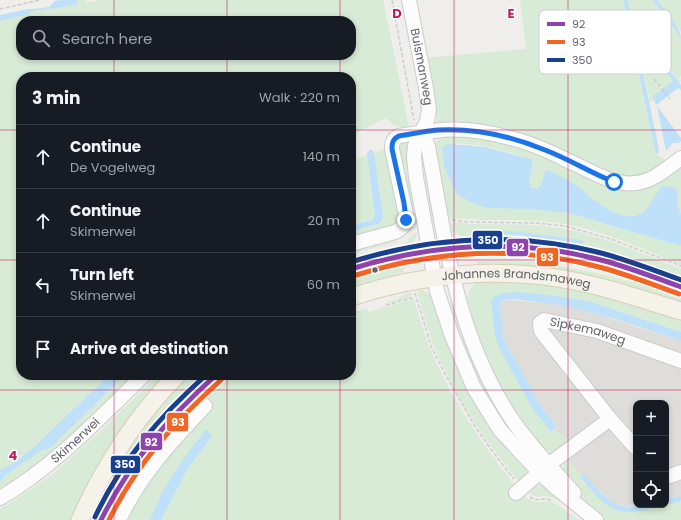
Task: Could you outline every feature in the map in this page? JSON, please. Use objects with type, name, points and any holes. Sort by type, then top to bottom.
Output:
[{"type":"main road","points":[[356,268],[405,254],[438,249],[481,246],[521,247],[586,256],[615,264],[681,287]]},
{"type":"main road","name":"Johannes Brandsmaweg","points":[[356,296],[398,283],[435,277],[483,273],[512,273],[579,282],[681,311]]},
{"type":"main road","points":[[80,520],[100,479],[119,447],[145,411],[173,380]]},
{"type":"main road","points":[[100,520],[117,487],[136,458],[163,427],[200,404],[213,380]]},
{"type":"street","name":"Buismanweg","points":[[409,0],[428,103],[428,121],[415,146],[414,156],[416,176],[438,249]]},
{"type":"street","points":[[356,243],[395,232],[403,227],[406,220],[392,149],[392,143],[395,138],[399,136],[444,130],[471,131],[516,139],[547,151],[604,178],[622,184],[636,183],[650,179],[660,174],[681,158]]},
{"type":"street","points":[[438,249],[452,275],[468,332],[490,382],[544,468]]},
{"type":"street","points":[[438,249],[435,277],[440,299],[452,336],[474,388],[500,430],[544,468],[597,520]]},
{"type":"street","name":"Sipkemaweg","points":[[633,445],[610,420],[541,331],[540,323],[544,320],[597,331],[681,361]]},
{"type":"street","name":"Skimerwei","points":[[0,498],[36,475],[71,445],[139,380]]},
{"type":"street","points":[[118,520],[129,499],[152,465],[200,404]]},
{"type":"street","points":[[516,493],[544,468],[610,420]]},
{"type":"street","points":[[669,476],[681,472]]},
{"type":"path","points":[[0,9],[40,0]]},
{"type":"path","points":[[392,0],[415,125],[422,133]]},
{"type":"path","points":[[654,79],[669,98]]},
{"type":"path","points":[[449,221],[458,220],[468,222],[535,223],[565,226],[611,239],[681,266]]},
{"type":"path","points":[[411,291],[412,298]]},
{"type":"path","points":[[386,305],[416,298]]},
{"type":"shaded area","points":[[508,300],[549,303],[588,311],[681,341],[681,496],[669,499],[669,400],[633,400],[633,506],[617,505],[609,500],[583,474],[582,476],[567,459],[562,436],[554,430],[557,427],[539,403],[506,343],[503,335],[501,302]]},
{"type":"green space","points":[[77,0],[86,0],[87,3],[100,0],[383,0],[409,127],[396,126],[385,118],[356,133],[356,72],[16,72],[16,380],[104,380],[33,448],[14,463],[0,470],[0,21],[16,17],[16,60],[356,60],[356,16],[21,16],[29,14],[31,11],[78,4]]},
{"type":"green space","points":[[520,0],[623,0],[625,10],[539,10],[539,74],[639,74],[656,154],[668,161],[644,176],[619,177],[573,157],[438,125],[424,58],[526,49]]},
{"type":"green space","points":[[628,0],[653,0],[660,10],[630,10]]},
{"type":"green space","points":[[657,0],[681,0],[681,32],[671,19],[671,10],[664,10]]},
{"type":"green space","points":[[671,24],[681,38],[681,76],[679,77],[681,81],[679,82],[671,72]]},
{"type":"green space","points":[[644,74],[668,74],[673,81],[663,89],[657,83],[662,90],[654,96],[655,100],[650,102]]},
{"type":"green space","points":[[445,135],[476,137],[526,148],[608,185],[681,164],[681,215],[677,202],[678,194],[659,190],[648,208],[639,214],[629,216],[609,210],[570,182],[545,171],[541,186],[537,189],[531,187],[529,180],[533,164],[531,159],[477,145],[445,145],[442,149],[444,166],[452,184],[529,209],[569,213],[681,246],[681,265],[610,236],[566,224],[528,220],[445,220],[434,146],[436,142]]},
{"type":"green space","points":[[400,142],[405,142],[409,147],[409,168],[407,169],[407,174],[409,177],[417,224],[413,225],[397,144]]},
{"type":"green space","points":[[386,148],[400,217],[397,225],[356,237],[356,231],[382,223],[383,216],[374,153]]},
{"type":"green space","points":[[422,149],[439,221],[433,222],[420,150]]},
{"type":"green space","points":[[367,155],[375,215],[372,219],[356,224],[356,160]]},
{"type":"green space","points":[[455,222],[470,224],[542,226],[580,232],[624,246],[681,269],[681,281],[666,276],[618,254],[593,247],[553,240],[521,237],[461,236],[451,231],[448,226],[451,226],[451,223]]},
{"type":"green space","points":[[414,233],[418,233],[414,241],[407,247],[405,242],[408,242],[408,239]]},
{"type":"green space","points":[[396,241],[398,242],[356,253],[356,251]]},
{"type":"green space","points":[[399,245],[399,250],[356,258],[356,256]]},
{"type":"green space","points":[[402,260],[404,272],[356,286],[356,273]]},
{"type":"green space","points":[[477,261],[534,262],[601,274],[681,294],[681,306],[478,268]]},
{"type":"green space","points":[[479,281],[560,284],[681,317],[681,332],[591,302],[518,292],[491,302],[495,337],[551,432],[554,430],[572,443],[560,450],[550,452],[537,443],[525,428],[499,382],[477,333],[470,314],[468,295],[470,290]]},
{"type":"green space","points":[[422,290],[432,295],[445,326],[527,467],[527,473],[521,484],[483,436],[451,383],[434,346],[427,325],[417,291]]},
{"type":"green space","points":[[409,292],[411,298],[385,304],[395,300]]},
{"type":"green space","points":[[414,299],[427,340],[443,377],[460,408],[490,452],[518,488],[530,500],[535,502],[554,503],[579,520],[161,520],[187,470],[211,437],[206,429],[184,458],[162,492],[150,520],[124,520],[201,405],[201,396],[214,386],[225,380],[356,380],[356,311],[367,308],[368,312]]},
{"type":"green space","points":[[451,302],[470,355],[485,387],[524,446],[492,405],[478,381],[462,342],[450,303]]},
{"type":"green space","points":[[120,380],[131,380],[55,453],[0,491],[0,481],[3,480],[4,476],[42,450],[50,448]]},
{"type":"green space","points":[[153,380],[166,380],[74,520],[0,520],[0,509],[54,473],[106,426]]},
{"type":"green space","points":[[181,380],[202,380],[95,520],[87,520],[131,439]]},
{"type":"green space","points":[[194,402],[195,411],[114,520],[107,520],[133,473]]},
{"type":"green space","points":[[567,459],[582,476],[580,478],[606,504],[615,510],[669,508],[669,505],[681,501],[681,520],[604,520],[566,481],[563,470]]},
{"type":"green space","points":[[538,485],[544,485],[582,516],[554,498],[546,496],[533,496],[527,490]]},
{"type":"water","points":[[77,0],[78,4],[31,11],[29,14],[0,21],[0,15],[28,9],[49,7],[55,1]]},
{"type":"water","points":[[623,0],[628,0],[630,10],[625,10]]},
{"type":"water","points":[[653,0],[657,0],[665,10],[660,10]]},
{"type":"water","points":[[671,17],[678,29],[681,38],[671,24]]},
{"type":"water","points":[[671,72],[681,85],[681,90],[678,88],[656,105],[653,96],[673,81],[668,74],[671,74]]},
{"type":"water","points":[[639,74],[643,74],[659,150],[658,154],[656,154]]},
{"type":"water","points":[[657,106],[681,138],[679,143],[673,143],[666,151]]},
{"type":"water","points":[[451,144],[485,147],[531,159],[533,164],[529,180],[531,187],[537,189],[541,186],[545,171],[548,170],[573,183],[604,207],[623,215],[632,216],[640,214],[650,205],[663,186],[673,187],[676,189],[678,194],[677,202],[681,215],[681,246],[569,213],[529,209],[488,208],[472,203],[456,193],[444,166],[442,148],[445,145]]},
{"type":"water","points":[[371,149],[374,153],[383,216],[381,223],[356,230],[356,224],[372,220],[375,215],[367,153]]},
{"type":"water","points":[[518,292],[550,295],[591,302],[681,332],[681,341],[606,316],[549,303],[514,299],[506,300],[500,303],[503,335],[506,343],[539,403],[557,427],[551,432],[532,408],[498,346],[495,337],[491,302],[493,297],[503,293]]},
{"type":"water","points":[[104,380],[120,380],[50,448],[42,450],[4,476],[3,480],[0,481],[0,470],[14,463],[33,448]]},
{"type":"water","points":[[206,429],[212,436],[187,470],[161,520],[150,520],[162,492],[184,458]]},
{"type":"water","points":[[584,474],[598,490],[616,504],[633,508],[655,508],[629,512],[614,509],[605,503],[580,477]]},
{"type":"water","points":[[681,496],[681,501],[669,504],[669,499]]},
{"type":"waterway","points":[[475,232],[517,233],[582,242]]},
{"type":"transit line","name":"350","points":[[356,261],[412,247],[473,240],[504,240],[535,242],[597,252],[629,261],[681,280]]},
{"type":"transit line","name":"92","points":[[356,268],[412,254],[443,249],[505,246],[566,252],[597,259],[629,268],[681,287]]},
{"type":"transit line","name":"93","points":[[356,275],[413,261],[443,256],[504,253],[565,259],[595,266],[627,275],[679,294]]},
{"type":"transit line","name":"350","points":[[95,517],[117,477],[143,440],[157,423],[201,380]]},
{"type":"transit line","name":"92","points":[[101,520],[124,479],[151,442],[166,424],[210,380]]},
{"type":"transit line","name":"93","points":[[109,520],[131,481],[144,462],[172,428],[221,380]]},
{"type":"route","points":[[406,220],[404,203],[392,149],[392,143],[395,138],[399,136],[436,130],[452,130],[486,133],[516,139],[547,151],[614,182]]}]
